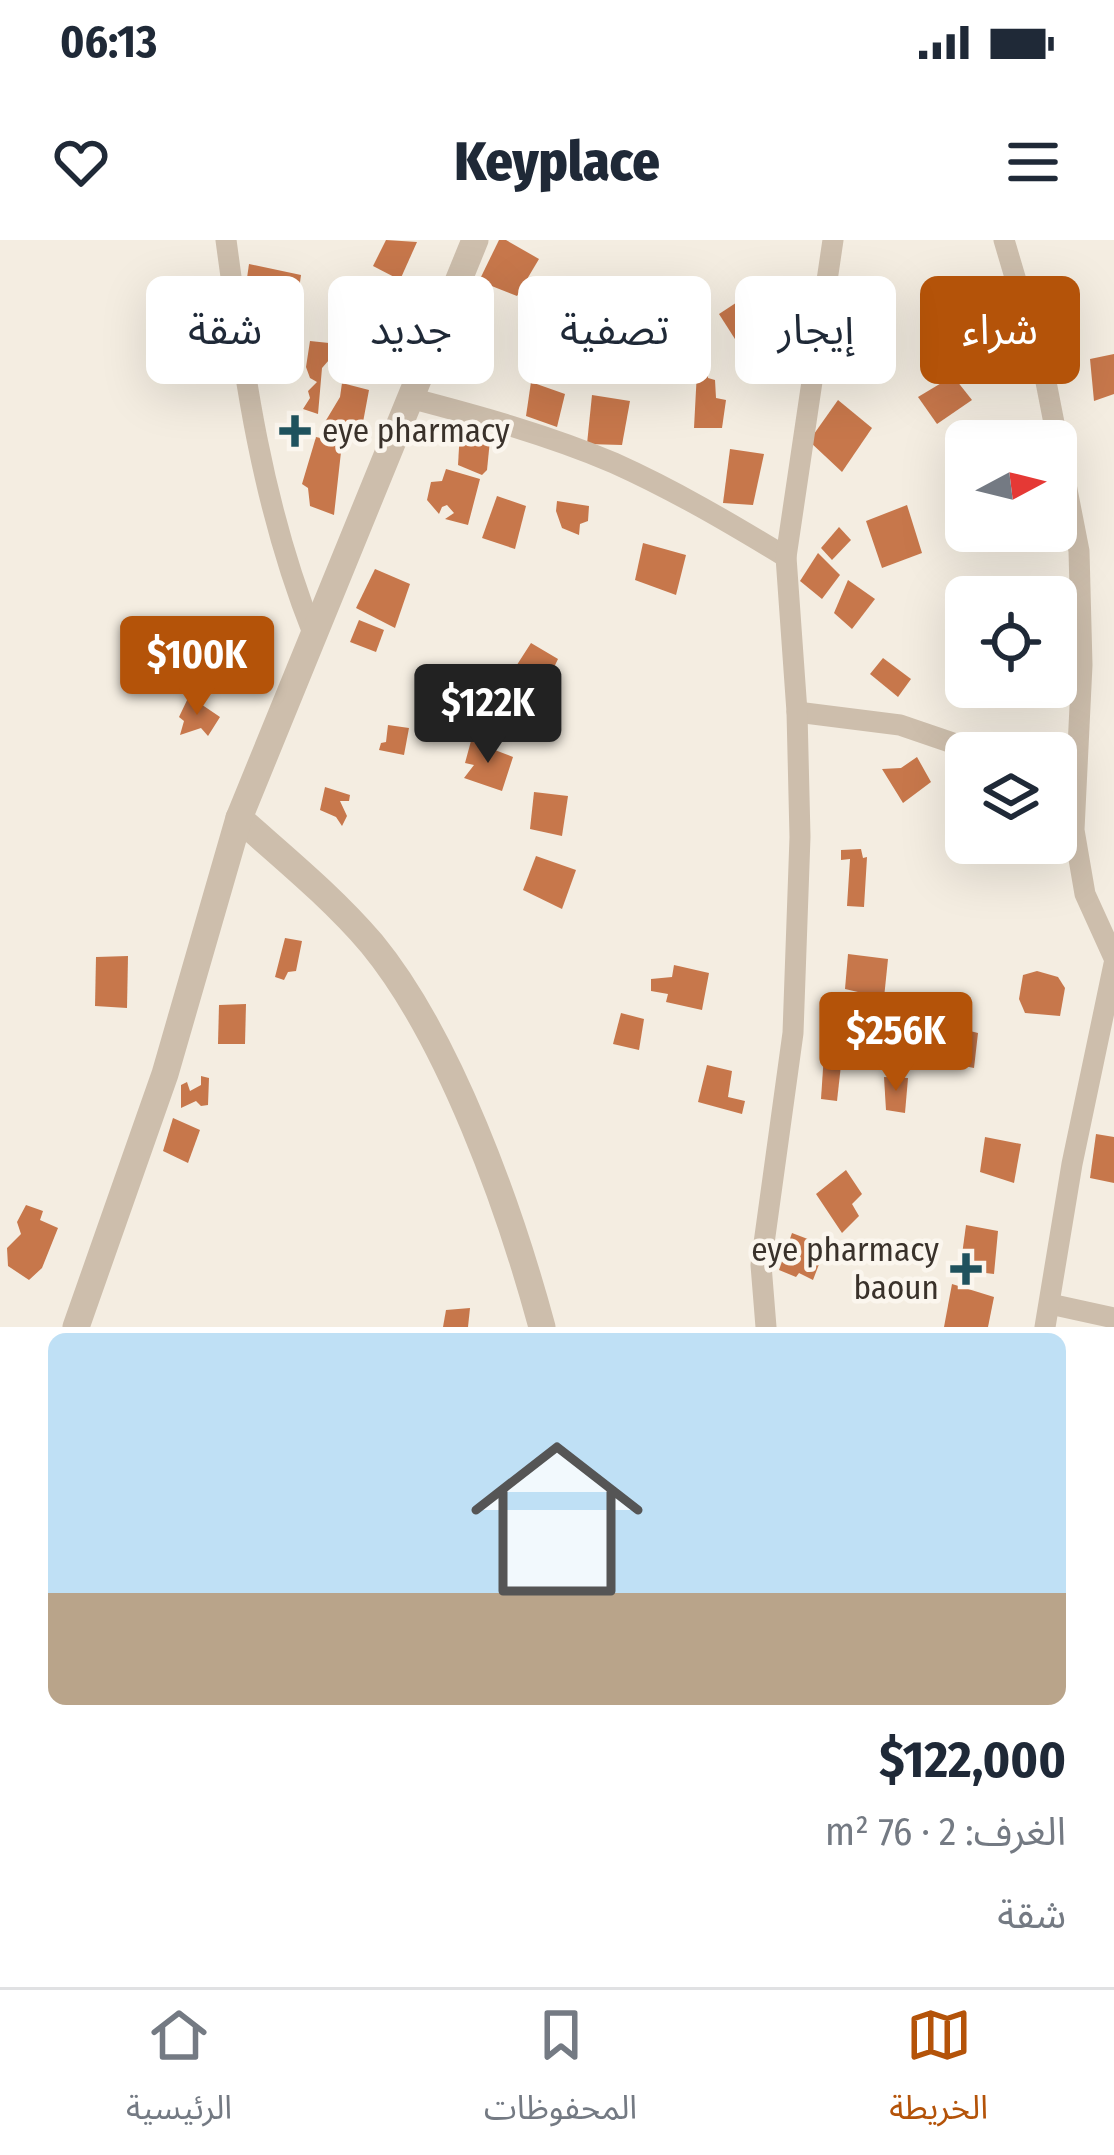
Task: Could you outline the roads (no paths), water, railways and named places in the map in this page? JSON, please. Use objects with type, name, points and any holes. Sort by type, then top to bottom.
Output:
[{"type":"street","points":[[226,240],[260,468],[278,539],[313,633]]},
{"type":"street","points":[[76,1327],[165,1074],[239,818],[475,240]]},
{"type":"street","points":[[766,1327],[761,1264],[794,1033],[800,837],[786,557],[833,240]]},
{"type":"street","points":[[1004,240],[1046,382],[1079,551],[1082,664],[1072,732]]},
{"type":"street","points":[[410,398],[502,422],[611,462],[786,557]]},
{"type":"street","points":[[797,712],[900,725],[945,740]]},
{"type":"street","points":[[239,818],[346,916],[405,993],[486,1158],[515,1233],[542,1327]]},
{"type":"street","points":[[1046,1327],[1072,1164],[1114,961],[1082,880],[1077,849]]},
{"type":"street","points":[[1049,1304],[1114,1318]]},
{"type":"place","name":"eye pharmacy","points":[[295,431]]},
{"type":"place","name":"eye pharmacy baoun","points":[[966,1269]]}]
